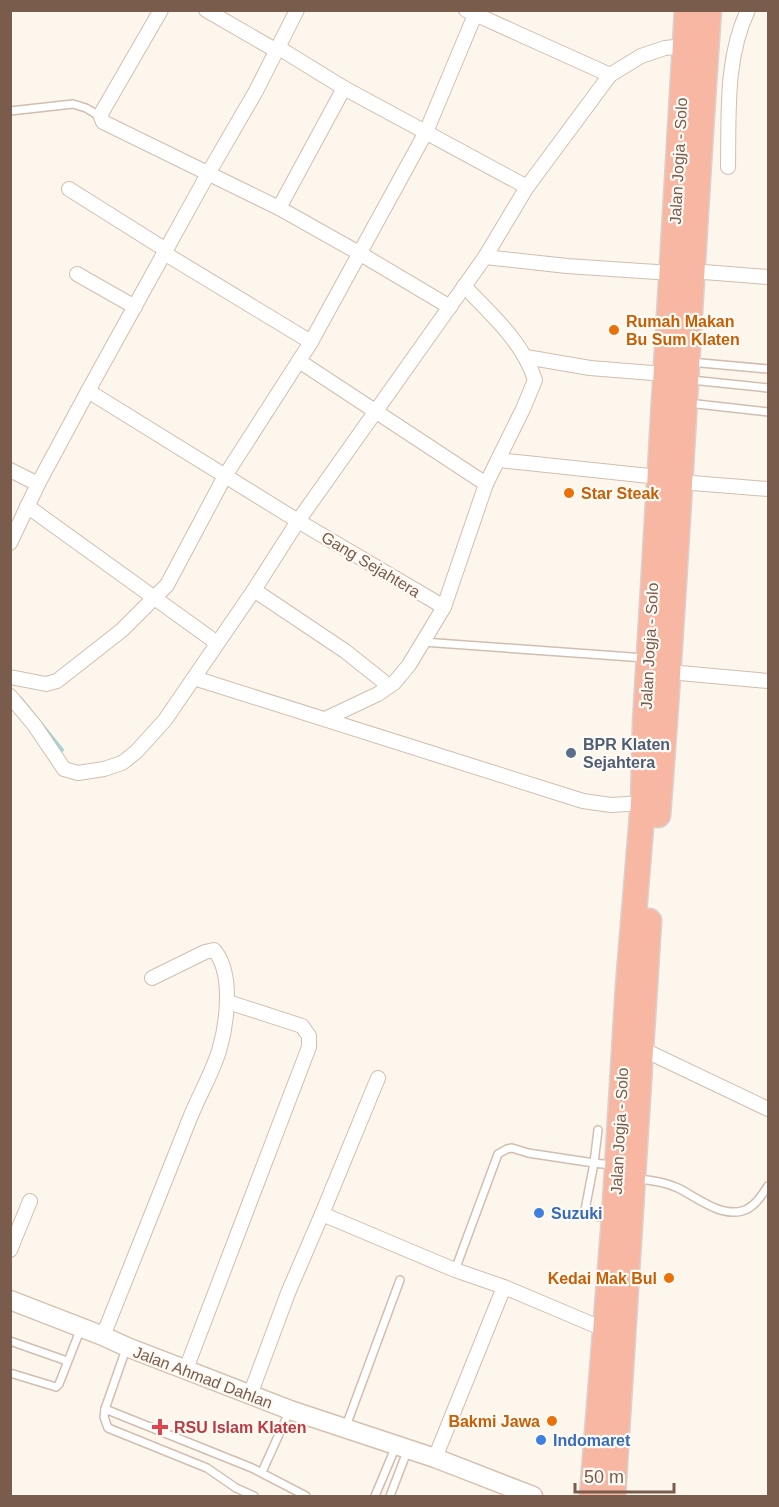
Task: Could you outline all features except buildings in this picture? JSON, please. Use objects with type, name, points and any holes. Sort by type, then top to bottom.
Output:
[{"type":"highway","name":"Jalan Jogja - Solo","points":[[592,1497],[643,804],[649,658],[680,380],[681,272],[687,173],[684,46],[687,10]]},
{"type":"highway","points":[[687,173],[709,10]]},
{"type":"highway","name":"Jalan Jogja - Solo","points":[[614,1497],[616,1171],[642,1049],[649,923],[669,672],[669,480],[680,380]]},
{"type":"street","points":[[161,10],[101,117],[104,122],[279,208],[450,307]]},
{"type":"street","points":[[206,10],[527,187]]},
{"type":"street","points":[[12,535],[88,391],[278,49],[297,10]]},
{"type":"street","points":[[728,167],[731,75],[736,42],[748,10]]},
{"type":"street","points":[[10,677],[46,684],[57,681],[122,630],[167,585],[225,476],[311,342],[426,132],[473,12],[610,75]]},
{"type":"street","points":[[10,696],[35,726],[58,764],[64,769],[78,773],[104,769],[122,763],[136,752],[165,720],[298,521],[485,257],[527,187],[610,75],[641,56],[665,48],[684,46]]},
{"type":"street","points":[[279,208],[344,88]]},
{"type":"street","points":[[69,189],[311,342]]},
{"type":"street","points":[[485,257],[567,266],[768,277]]},
{"type":"street","points":[[77,274],[135,307]]},
{"type":"street","points":[[325,719],[378,694],[394,683],[409,665],[444,608],[486,484],[535,380],[526,357],[498,321],[464,286]]},
{"type":"street","points":[[526,357],[680,380]]},
{"type":"street","points":[[298,361],[486,484]]},
{"type":"street","name":"Gang Sejahtera","points":[[88,391],[444,608]]},
{"type":"street","points":[[499,460],[768,489]]},
{"type":"street","points":[[10,470],[38,484]]},
{"type":"street","points":[[27,506],[217,643]]},
{"type":"street","points":[[254,590],[345,651],[389,686]]},
{"type":"street","points":[[669,672],[768,681]]},
{"type":"street","points":[[194,678],[583,801],[611,805],[643,804]]},
{"type":"street","points":[[103,1336],[190,1116],[219,1051],[228,1002],[225,972],[220,957],[214,950],[205,952],[152,978]]},
{"type":"street","points":[[186,1369],[309,1047],[309,1036],[302,1026],[228,1002]]},
{"type":"street","points":[[642,1049],[767,1104]]},
{"type":"street","points":[[250,1395],[288,1293],[378,1078]]},
{"type":"street","points":[[10,1250],[30,1201]]},
{"type":"street","points":[[322,1214],[606,1330]]},
{"type":"street","points":[[435,1458],[504,1287]]},
{"type":"street","name":"Jalan Ahmad Dahlan","points":[[10,1300],[250,1395],[435,1458],[533,1497]]},
{"type":"lane","points":[[10,111],[73,104],[86,108],[101,117]]},
{"type":"lane","points":[[680,380],[768,369]]},
{"type":"lane","points":[[680,380],[768,388]]},
{"type":"lane","points":[[680,380],[768,412]]},
{"type":"lane","points":[[423,642],[649,658]]},
{"type":"lane","points":[[598,1130],[616,1171]]},
{"type":"lane","points":[[455,1270],[495,1159],[502,1150],[512,1148],[656,1180],[677,1188],[712,1207],[731,1212],[743,1211],[759,1200],[768,1186]]},
{"type":"lane","points":[[346,1428],[400,1280]]},
{"type":"lane","points":[[10,1373],[56,1387],[82,1327]]},
{"type":"lane","points":[[10,1341],[67,1361]]},
{"type":"lane","points":[[127,1347],[105,1408],[105,1424],[112,1431],[207,1468],[254,1497]]},
{"type":"lane","points":[[105,1408],[262,1472],[306,1497]]},
{"type":"lane","points":[[262,1472],[290,1410]]},
{"type":"lane","points":[[375,1497],[402,1447]]},
{"type":"lane","points":[[390,1497],[402,1447]]},
{"type":"waterway","points":[[20,698],[62,750]]},
{"type":"place","name":"Rumah Makan Bu Sum Klaten","points":[[614,330]]},
{"type":"place","name":"Star Steak","points":[[569,493]]},
{"type":"place","name":"BPR Klaten Sejahtera","points":[[571,753]]},
{"type":"place","name":"Suzuki","points":[[539,1213]]},
{"type":"place","name":"Kedai Mak Bul","points":[[669,1278]]},
{"type":"place","name":"Bakmi Jawa","points":[[552,1421]]},
{"type":"place","name":"RSU Islam Klaten","points":[[160,1427]]},
{"type":"place","name":"Indomaret","points":[[541,1440]]}]
